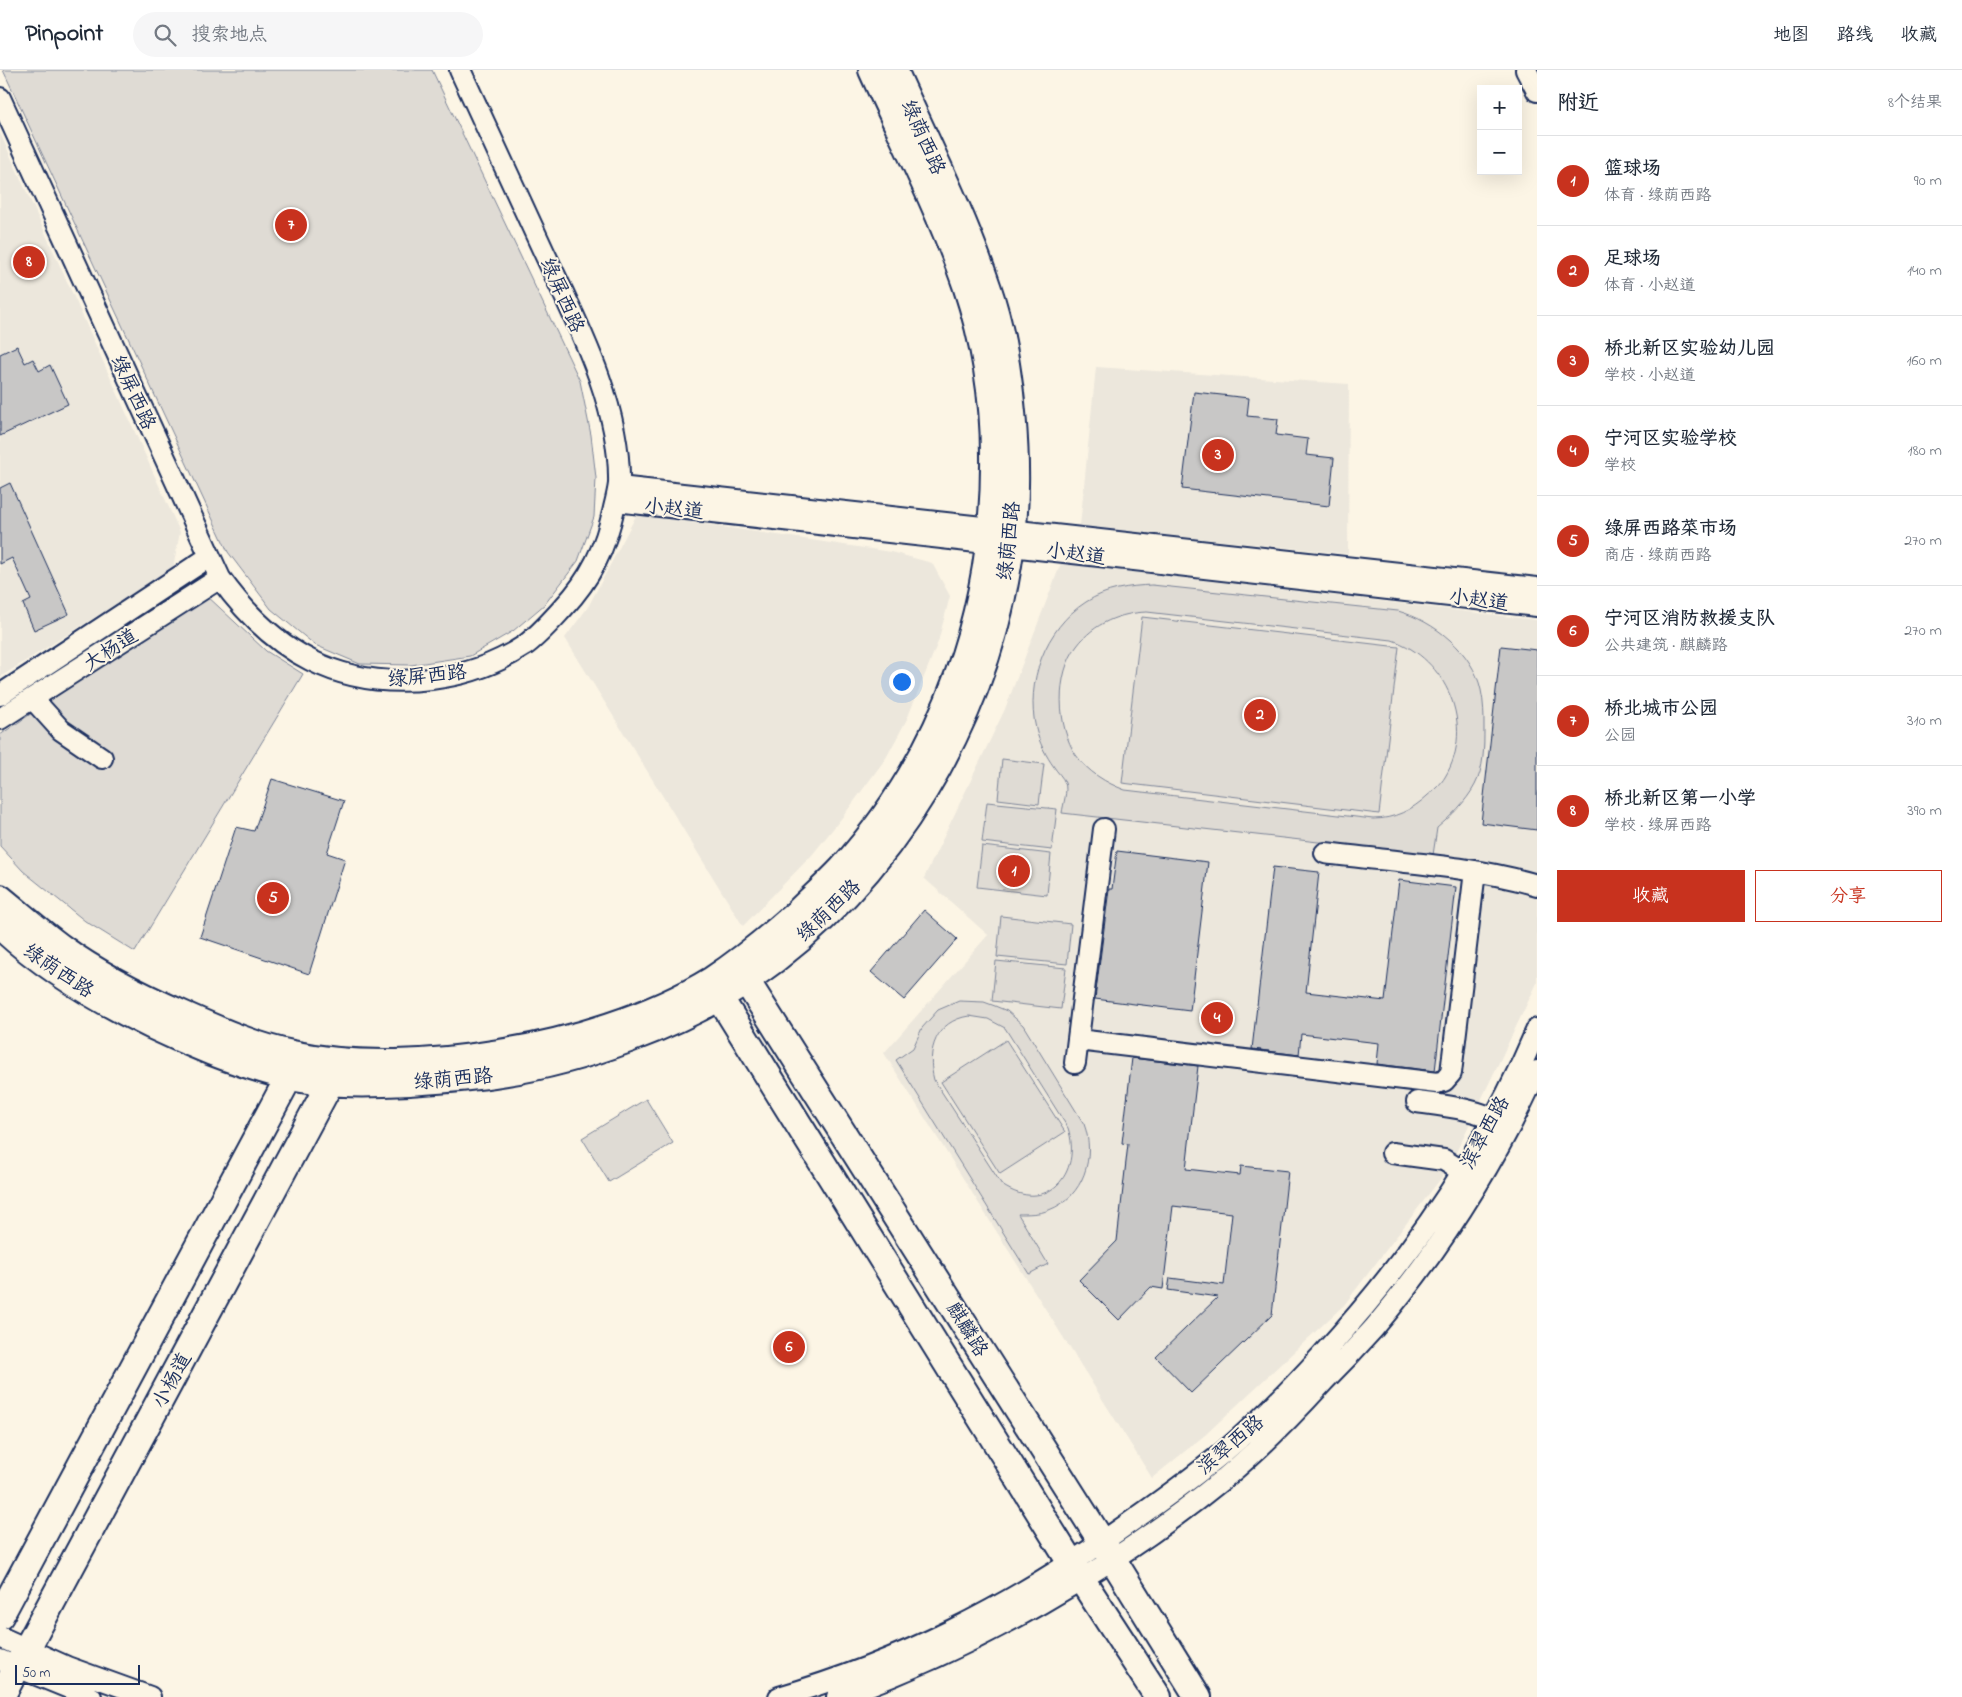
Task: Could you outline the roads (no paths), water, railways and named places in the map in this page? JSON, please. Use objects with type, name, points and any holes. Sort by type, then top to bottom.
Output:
[{"type":"main road","name":"绿荫西路","points":[[0,926],[50,966],[115,1007],[179,1038],[254,1067],[292,1066],[332,1072],[377,1083],[444,1080],[503,1073],[530,1068],[612,1045],[666,1023],[714,989],[810,929],[846,895],[889,843],[931,780],[959,725],[981,672],[1001,601],[1001,537],[992,415],[978,330],[966,286],[931,199],[872,70]]},
{"type":"main road","name":"绿荫西路","points":[[894,70],[973,248],[989,292],[1002,342],[1012,416],[1014,477],[1001,537]]},
{"type":"main road","name":"绿荫西路","points":[[0,898],[64,950],[135,993],[220,1031],[260,1046],[292,1066]]},
{"type":"main road","name":"麒麟路","points":[[741,972],[1198,1697]]},
{"type":"main road","name":"麒麟路","points":[[714,989],[1077,1571],[1158,1697]]},
{"type":"main road","name":"小杨道","points":[[0,1616],[292,1066]]},
{"type":"main road","name":"小杨道","points":[[1,1697],[15,1659],[332,1072]]},
{"type":"street","name":"绿屏西路","points":[[0,98],[220,578],[239,605],[258,624],[281,642],[330,670],[359,678],[388,682],[444,677],[474,671],[526,644],[572,598],[593,570],[608,535],[617,494],[618,454],[610,413],[594,367],[575,318],[460,70]]},
{"type":"street","points":[[1526,70],[1537,91]]},
{"type":"street","name":"小赵道","points":[[617,494],[1001,537],[1537,606]]},
{"type":"street","name":"小赵道","points":[[1001,537],[1537,588]]},
{"type":"street","name":"大杨道","points":[[0,695],[209,557]]},
{"type":"street","name":"大杨道","points":[[0,720],[220,578]]},
{"type":"street","points":[[32,699],[62,730],[102,758]]},
{"type":"street","points":[[1075,1063],[1104,829]]},
{"type":"street","points":[[1325,853],[1475,871],[1537,885]]},
{"type":"street","points":[[1078,1040],[1348,1074],[1437,1083],[1444,1081],[1451,1073],[1475,871]]},
{"type":"street","name":"滨翠西路","points":[[1501,1122],[1537,1029]]},
{"type":"street","name":"滨翠西路","points":[[837,1697],[866,1687],[936,1657],[1017,1616],[1077,1571],[1228,1475],[1297,1410],[1374,1328],[1428,1259],[1501,1122],[1537,1071]]},
{"type":"street","points":[[1417,1102],[1459,1108],[1501,1122]]},
{"type":"street","points":[[1392,1153],[1444,1160],[1470,1177]]},
{"type":"street","name":"滨翠西路","points":[[779,1697],[869,1668],[939,1638],[1018,1596],[1077,1571]]},
{"type":"street","points":[[0,1637],[15,1659],[91,1697]]},
{"type":"street","points":[[15,1659],[67,1667],[150,1697]]},
{"type":"place","name":"桥北城市公园","points":[[291,225]]},
{"type":"place","name":"桥北新区第一小学","points":[[29,262]]},
{"type":"place","name":"桥北新区实验幼儿园","points":[[1218,455]]},
{"type":"place","name":"足球场","points":[[1260,715]]},
{"type":"place","name":"篮球场","points":[[1014,871]]},
{"type":"place","name":"绿屏西路菜市场","points":[[273,898]]},
{"type":"place","name":"宁河区实验学校","points":[[1217,1018]]},
{"type":"place","name":"宁河区消防救援支队","points":[[789,1347]]}]
